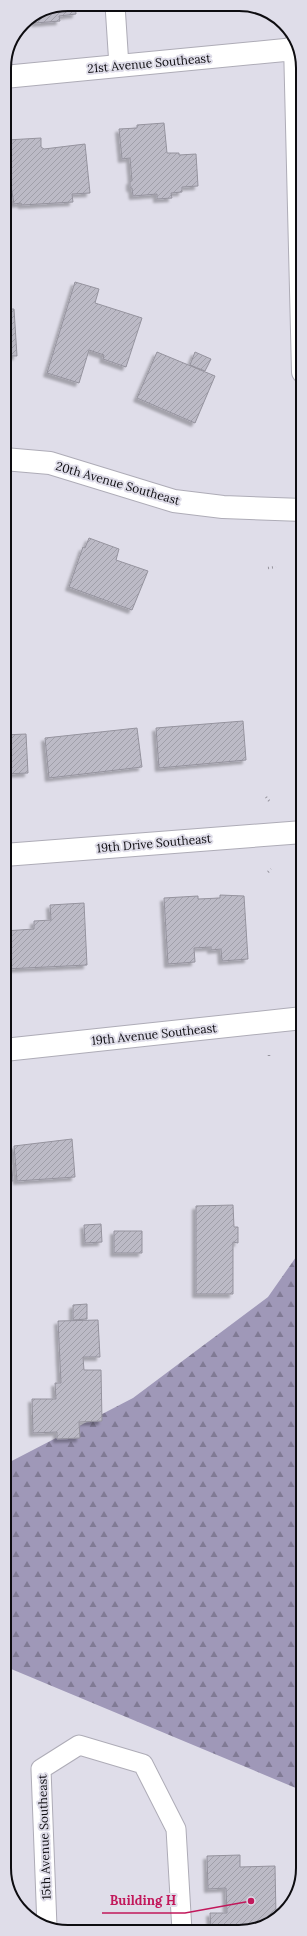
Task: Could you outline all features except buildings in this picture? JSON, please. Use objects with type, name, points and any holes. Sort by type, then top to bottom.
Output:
[{"type":"street","name":"21st Avenue Southeast","points":[[11,76],[292,47]]},
{"type":"street","points":[[295,59],[296,88]]},
{"type":"street","name":"20th Avenue Southeast","points":[[11,460],[50,463],[174,501],[223,507],[296,510]]},
{"type":"street","name":"19th Drive Southeast","points":[[11,854],[296,833]]},
{"type":"street","name":"19th Avenue Southeast","points":[[11,1049],[296,1019]]},
{"type":"lane","points":[[115,11],[119,66]]},
{"type":"lane","name":"15th Avenue Southeast","points":[[47,1921],[41,1769],[79,1745],[143,1764],[176,1829],[182,1925]]},
{"type":"path","points":[[268,568],[276,567]]},
{"type":"path","points":[[266,797],[270,802]]},
{"type":"path","points":[[268,872],[271,869]]},
{"type":"green space","points":[[296,1257],[296,1788],[11,1669],[11,1461],[133,1398],[268,1297]]},
{"type":"place","name":"Building H","points":[[251,1901]]}]
